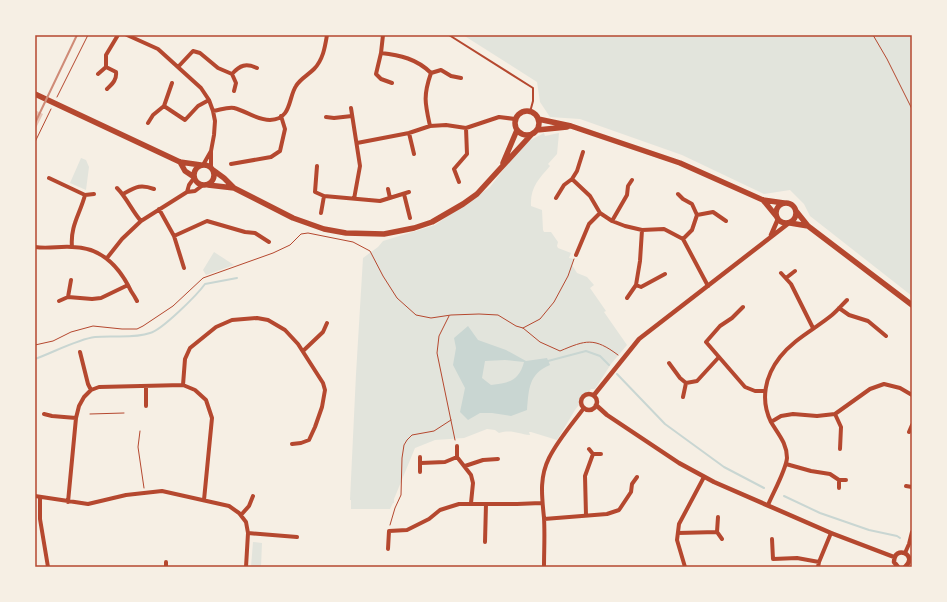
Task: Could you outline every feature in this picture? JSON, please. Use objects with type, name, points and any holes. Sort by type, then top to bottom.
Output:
[{"type":"main road","points":[[35,94],[154,152],[180,162],[202,165],[212,169],[234,188],[293,218],[324,229],[346,233],[380,235],[414,228],[432,222],[477,194],[537,130],[571,126]]},
{"type":"main road","points":[[531,135],[523,135],[515,126],[515,119],[521,113],[530,112],[538,118],[571,126],[680,163],[763,200],[793,205],[808,226],[912,305]]},
{"type":"main road","points":[[537,130],[539,123],[538,118]]},
{"type":"main road","points":[[500,168],[517,130]]},
{"type":"main road","points":[[180,162],[185,171],[194,178],[197,183],[234,188]]},
{"type":"main road","points":[[194,178],[196,168],[202,165]]},
{"type":"main road","points":[[205,185],[211,183],[214,177],[212,169]]},
{"type":"main road","points":[[763,200],[782,223],[808,226]]},
{"type":"main road","points":[[778,218],[776,214],[778,207],[784,203]]},
{"type":"main road","points":[[789,223],[796,216],[796,211]]},
{"type":"street","points":[[98,74],[106,67],[106,55],[118,35]]},
{"type":"street","points":[[127,35],[158,49],[201,88],[209,100],[213,111],[215,128],[211,151],[212,169]]},
{"type":"street","points":[[213,111],[235,108],[263,119],[271,120],[281,116],[290,105],[295,87],[315,69],[323,56],[327,35]]},
{"type":"street","points":[[384,35],[376,74],[381,79],[392,82]]},
{"type":"street","points":[[178,67],[193,51],[200,53],[218,68],[232,74],[236,83],[234,91]]},
{"type":"street","points":[[381,53],[401,56],[423,65],[431,73]]},
{"type":"street","points":[[232,74],[239,67],[250,65],[257,68]]},
{"type":"street","points":[[106,67],[116,72],[117,77],[107,89]]},
{"type":"street","points":[[431,73],[441,70],[451,76],[461,78]]},
{"type":"street","points":[[430,126],[425,102],[426,89],[431,73]]},
{"type":"street","points":[[148,123],[153,115],[164,106],[172,83]]},
{"type":"street","points":[[164,106],[185,120],[198,106],[209,100]]},
{"type":"street","points":[[351,108],[360,166],[354,199]]},
{"type":"street","points":[[231,164],[271,157],[280,151],[285,129],[281,116]]},
{"type":"street","points":[[326,117],[334,118],[352,116]]},
{"type":"street","points":[[357,143],[409,133],[430,126],[446,125],[466,128],[499,117],[515,119]]},
{"type":"street","points":[[459,182],[454,169],[467,154],[466,128]]},
{"type":"street","points":[[409,133],[414,154]]},
{"type":"street","points":[[202,165],[211,151]]},
{"type":"street","points":[[556,198],[564,185],[572,179],[578,171],[583,152]]},
{"type":"street","points":[[318,166],[315,192],[324,196],[380,201],[406,193],[410,218]]},
{"type":"street","points":[[49,178],[85,195],[94,194]]},
{"type":"street","points":[[187,192],[189,185],[194,178]]},
{"type":"street","points":[[572,179],[590,196],[600,213],[612,221],[642,230],[664,229],[683,239],[708,286]]},
{"type":"street","points":[[612,221],[627,195],[628,186],[632,180]]},
{"type":"street","points":[[123,194],[144,185],[154,189]]},
{"type":"street","points":[[107,258],[141,221],[187,192],[195,191],[205,185]]},
{"type":"street","points":[[117,188],[123,194],[132,210],[141,221]]},
{"type":"street","points":[[388,189],[390,198]]},
{"type":"street","points":[[678,194],[683,200],[692,204],[697,215],[692,230],[683,239]]},
{"type":"street","points":[[72,246],[71,236],[73,226],[82,208],[85,195]]},
{"type":"street","points":[[321,213],[324,196]]},
{"type":"street","points":[[159,209],[174,236],[184,268]]},
{"type":"street","points":[[697,215],[713,212],[726,221]]},
{"type":"street","points":[[576,255],[589,224],[600,213]]},
{"type":"street","points":[[771,236],[778,218]]},
{"type":"street","points":[[174,236],[207,221],[245,232],[255,233],[269,242]]},
{"type":"street","points":[[594,396],[639,339],[789,223]]},
{"type":"street","points":[[627,298],[636,285],[640,261],[642,230]]},
{"type":"street","points":[[35,247],[46,248],[72,246],[95,250],[107,258],[121,272],[137,301]]},
{"type":"street","points":[[786,278],[795,271]]},
{"type":"street","points":[[780,273],[790,284],[814,328]]},
{"type":"street","points":[[636,285],[641,287],[665,274]]},
{"type":"street","points":[[68,297],[71,280]]},
{"type":"street","points":[[59,300],[68,297],[92,299],[101,298],[128,285]]},
{"type":"street","points":[[768,505],[786,464],[786,447],[771,422],[766,405],[765,391],[769,374],[780,357],[800,338],[833,315],[847,300]]},
{"type":"street","points":[[743,307],[732,318],[720,326],[706,342],[745,387],[755,391],[765,391]]},
{"type":"street","points":[[839,308],[849,315],[868,322],[886,336]]},
{"type":"street","points":[[183,385],[185,359],[190,348],[216,327],[232,320],[257,318],[268,320],[284,330],[303,351],[323,384],[325,390],[315,427],[308,440],[301,444],[292,444]]},
{"type":"street","points":[[303,351],[323,332],[327,323]]},
{"type":"street","points":[[80,352],[88,384],[91,390]]},
{"type":"street","points":[[686,383],[697,381],[719,357]]},
{"type":"street","points":[[669,363],[680,378],[686,383]]},
{"type":"street","points":[[683,397],[686,383]]},
{"type":"street","points":[[771,422],[781,416],[792,414],[817,416],[835,414],[870,389],[884,384],[900,388],[912,395]]},
{"type":"street","points":[[68,502],[76,418],[79,406],[84,397],[91,390],[99,387],[183,385],[196,390],[206,400],[212,418],[204,500]]},
{"type":"street","points":[[146,386],[146,406]]},
{"type":"street","points":[[584,408],[581,403],[583,397],[587,394],[594,396],[597,400],[596,405]]},
{"type":"street","points":[[584,408],[590,409],[596,405]]},
{"type":"street","points":[[596,405],[607,415],[704,477],[831,533],[894,557]]},
{"type":"street","points":[[544,567],[544,518],[541,503],[541,487],[544,473],[549,458],[584,408]]},
{"type":"street","points":[[44,414],[76,418]]},
{"type":"street","points":[[835,414],[841,427],[840,449]]},
{"type":"street","points":[[909,432],[912,425]]},
{"type":"street","points":[[457,446],[457,457],[471,475],[473,483],[471,503]]},
{"type":"street","points":[[589,449],[594,454],[601,454]]},
{"type":"street","points":[[586,514],[585,476],[594,454]]},
{"type":"street","points":[[420,457],[420,472]]},
{"type":"street","points":[[421,463],[445,462],[457,457]]},
{"type":"street","points":[[465,466],[483,460],[498,459]]},
{"type":"street","points":[[786,464],[811,471],[830,474],[839,480],[846,480]]},
{"type":"street","points":[[544,518],[586,514],[607,514],[619,510],[631,492],[632,484],[637,477]]},
{"type":"street","points":[[685,567],[677,540],[679,524],[704,477]]},
{"type":"street","points":[[839,480],[839,488]]},
{"type":"street","points":[[906,486],[912,487]]},
{"type":"street","points":[[35,496],[88,504],[126,495],[162,491],[229,506],[241,515],[246,522],[248,533],[246,567]]},
{"type":"street","points":[[241,515],[249,506],[253,496]]},
{"type":"street","points":[[40,497],[40,519],[48,567]]},
{"type":"street","points":[[388,549],[389,531],[407,530],[429,519],[440,510],[459,504],[541,503]]},
{"type":"street","points":[[485,542],[486,504]]},
{"type":"street","points":[[718,517],[717,532],[722,539]]},
{"type":"street","points":[[678,533],[717,532]]},
{"type":"street","points":[[905,553],[912,532]]},
{"type":"street","points":[[248,533],[296,537]]},
{"type":"street","points":[[772,539],[773,561],[797,558],[818,565],[831,533]]},
{"type":"street","points":[[894,557],[900,552],[905,553],[911,563],[905,567]]},
{"type":"street","points":[[894,557],[894,562],[898,567]]},
{"type":"lane","points":[[449,35],[533,88],[533,101],[530,112]]},
{"type":"path","points":[[57,98],[88,35]]},
{"type":"path","points":[[873,35],[912,109]]},
{"type":"path","points":[[35,142],[52,108]]},
{"type":"path","points":[[35,345],[93,326],[122,329],[144,326],[173,306],[203,278],[273,253],[290,245],[300,234],[308,233],[353,242],[370,251],[397,298],[416,315],[431,318],[479,314],[498,315],[516,326],[523,328],[540,342],[560,351],[588,341],[608,347],[619,355]]},
{"type":"path","points":[[523,328],[540,319],[554,302],[568,276],[571,264],[576,255]]},
{"type":"path","points":[[449,316],[439,336],[437,353],[457,446]]},
{"type":"path","points":[[90,414],[124,413]]},
{"type":"path","points":[[389,531],[394,508],[401,495],[402,458],[404,445],[412,435],[434,431],[451,420]]},
{"type":"path","points":[[140,431],[138,447],[145,492]]},
{"type":"shaded area","points":[[463,35],[912,35],[912,296],[810,216],[804,204],[790,190],[764,194],[682,155],[580,119],[550,117],[540,102],[537,82]]},
{"type":"shaded area","points":[[544,133],[545,136],[559,133],[557,154],[548,164],[550,166],[534,188],[531,206],[542,210],[544,232],[551,232],[558,242],[558,248],[571,253],[569,258],[574,259],[572,265],[577,273],[587,277],[594,285],[590,288],[606,311],[604,312],[627,345],[611,364],[595,389],[591,389],[575,410],[557,440],[531,432],[529,432],[530,435],[511,432],[499,433],[495,430],[487,429],[464,438],[435,440],[415,448],[394,499],[394,503],[390,509],[351,509],[350,500],[356,374],[363,258],[378,247],[383,241],[435,225],[490,187],[517,152],[527,142]]},
{"type":"shaded area","points":[[81,158],[86,160],[89,167],[86,190],[70,183]]},
{"type":"shaded area","points":[[214,252],[234,265],[206,275],[203,270]]},
{"type":"shaded area","points":[[468,326],[478,340],[506,350],[526,361],[547,358],[550,365],[537,373],[531,383],[527,410],[511,416],[480,413],[468,420],[460,412],[465,388],[453,365],[456,348],[454,338]],"holes":[[[505,360],[524,362],[516,377],[508,382],[491,385],[482,378],[485,361]]]},
{"type":"shaded area","points":[[253,542],[262,543],[261,567],[251,567]]},
{"type":"building","points":[[35,110],[43,114],[35,130]]},
{"type":"waterway","points":[[35,359],[88,338],[102,336],[137,336],[150,333],[163,326],[171,319],[205,284],[237,278]]},
{"type":"waterway","points":[[548,361],[586,351],[600,356],[609,365]]},
{"type":"waterway","points":[[617,374],[665,424],[724,467],[764,488]]},
{"type":"waterway","points":[[784,496],[820,513],[869,530],[900,538]]},
{"type":"railway","points":[[35,123],[77,35]]}]
